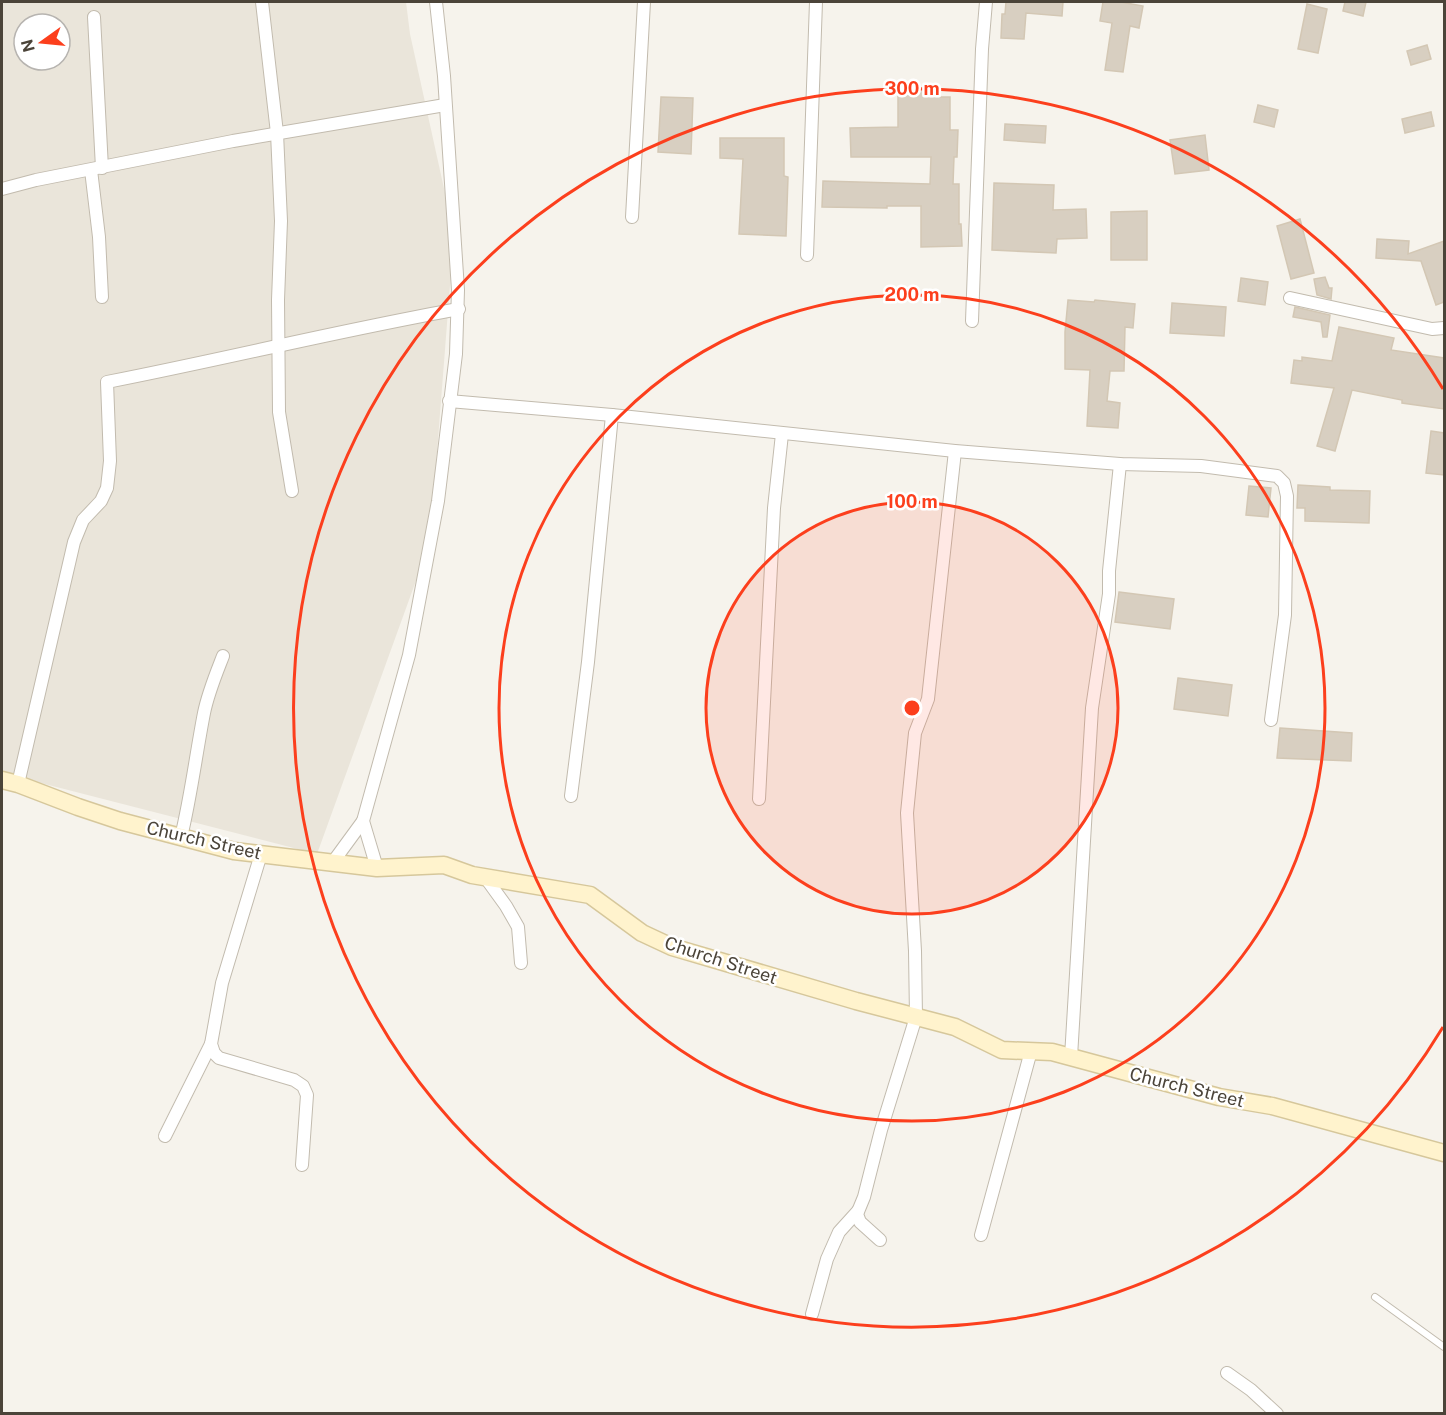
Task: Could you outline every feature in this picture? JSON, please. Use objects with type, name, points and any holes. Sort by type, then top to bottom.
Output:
[{"type":"street","points":[[262,2],[277,133],[281,221],[278,292],[279,412],[292,490]]},
{"type":"street","points":[[333,862],[363,821],[409,655],[438,501],[456,354],[459,309],[436,2]]},
{"type":"street","points":[[632,217],[644,2]]},
{"type":"street","points":[[807,255],[816,2]]},
{"type":"street","points":[[972,321],[982,49],[986,2]]},
{"type":"street","points":[[94,17],[102,297]]},
{"type":"street","points":[[2,189],[36,180],[277,133],[445,105]]},
{"type":"street","points":[[1290,298],[1432,328],[1444,328]]},
{"type":"street","points":[[10,782],[74,542],[82,520],[101,501],[107,488],[110,461],[107,382],[459,309]]},
{"type":"street","points":[[449,401],[612,415],[955,451],[1120,464],[1201,466],[1277,476],[1284,483],[1287,496],[1285,615],[1271,720]]},
{"type":"street","points":[[571,796],[588,662],[612,415]]},
{"type":"street","points":[[759,799],[774,508],[782,434]]},
{"type":"street","points":[[880,1240],[860,1222],[857,1216],[915,1017],[915,951],[907,813],[915,733],[928,699],[955,451]]},
{"type":"street","points":[[1071,1057],[1092,708],[1108,594],[1120,464]]},
{"type":"street","points":[[181,837],[190,800],[204,713],[223,656]]},
{"type":"street","name":"Church Street","points":[[10,782],[78,807],[234,851],[377,868],[444,865],[485,877],[590,896],[642,933],[672,947],[955,1027],[1002,1050],[1052,1052],[1219,1097],[1272,1106],[1444,1153]]},
{"type":"street","points":[[363,821],[377,868]]},
{"type":"street","points":[[165,1136],[211,1044],[222,983],[261,854]]},
{"type":"street","points":[[485,877],[518,927],[521,963]]},
{"type":"street","points":[[211,1044],[214,1053],[219,1058],[294,1080],[303,1086],[307,1095],[302,1165]]},
{"type":"street","points":[[981,1235],[1031,1051]]},
{"type":"street","points":[[812,1314],[827,1260],[839,1232],[858,1211]]},
{"type":"street","points":[[1227,1372],[1277,1413]]},
{"type":"lane","points":[[1375,1297],[1444,1347]]},
{"type":"shaded area","points":[[2,2],[406,2],[410,34],[454,234],[430,542],[317,854],[2,773]]},
{"type":"building","points":[[1006,2],[1063,2],[1062,16],[1026,13],[1024,39],[1001,38],[1002,14],[1005,14]]},
{"type":"building","points":[[1103,2],[1143,6],[1139,28],[1130,26],[1123,72],[1105,70],[1112,23],[1100,21]]},
{"type":"building","points":[[1345,2],[1366,2],[1363,16],[1343,11]]},
{"type":"building","points":[[1307,4],[1327,9],[1318,53],[1298,49]]},
{"type":"building","points":[[1427,45],[1431,59],[1411,65],[1407,51]]},
{"type":"building","points":[[898,88],[940,88],[940,97],[950,97],[950,130],[958,130],[953,184],[959,184],[959,224],[961,224],[962,246],[921,247],[921,206],[822,207],[823,181],[930,184],[931,157],[851,157],[850,128],[898,127]]},
{"type":"building","points":[[661,97],[693,98],[691,154],[658,152]]},
{"type":"building","points":[[1258,105],[1278,110],[1274,127],[1254,122]]},
{"type":"building","points":[[1431,112],[1434,126],[1405,133],[1402,119]]},
{"type":"building","points":[[1005,124],[1046,126],[1045,143],[1004,140]]},
{"type":"building","points":[[1205,135],[1209,170],[1175,174],[1170,140]]},
{"type":"building","points":[[720,138],[784,138],[784,176],[788,177],[786,236],[739,234],[743,159],[720,158]]},
{"type":"building","points":[[994,183],[1054,185],[1053,210],[1086,209],[1087,238],[1057,239],[1056,253],[992,250]]},
{"type":"building","points":[[1147,211],[1147,260],[1111,260],[1111,212]]},
{"type":"building","points":[[1300,219],[1314,273],[1291,279],[1277,226]]},
{"type":"building","points":[[1377,239],[1409,241],[1408,254],[1444,241],[1444,302],[1436,305],[1421,261],[1376,258]]},
{"type":"building","points":[[1325,277],[1329,288],[1332,288],[1331,299],[1317,295],[1314,279]]},
{"type":"building","points":[[1241,278],[1268,282],[1265,305],[1238,301]]},
{"type":"building","points":[[1068,300],[1135,304],[1133,328],[1125,327],[1124,371],[1110,371],[1107,401],[1120,403],[1118,428],[1087,426],[1090,370],[1065,369]]},
{"type":"building","points":[[1172,303],[1226,307],[1224,336],[1170,333]]},
{"type":"building","points":[[1295,307],[1330,315],[1327,337],[1323,337],[1321,322],[1293,317]]},
{"type":"building","points":[[1339,327],[1394,338],[1391,350],[1444,358],[1444,409],[1402,403],[1402,400],[1352,390],[1335,451],[1317,446],[1334,388],[1291,383],[1294,360],[1302,361],[1302,357],[1332,361]]},
{"type":"building","points":[[1431,431],[1444,433],[1444,475],[1426,473]]},
{"type":"building","points":[[1298,485],[1330,487],[1330,490],[1370,491],[1369,523],[1305,521],[1305,508],[1297,508]]},
{"type":"building","points":[[1249,486],[1271,488],[1268,517],[1246,515]]},
{"type":"building","points":[[1119,592],[1174,599],[1170,629],[1115,622]]},
{"type":"building","points":[[1178,678],[1232,685],[1228,716],[1174,709]]},
{"type":"building","points":[[1280,728],[1352,733],[1351,761],[1277,758]]}]
